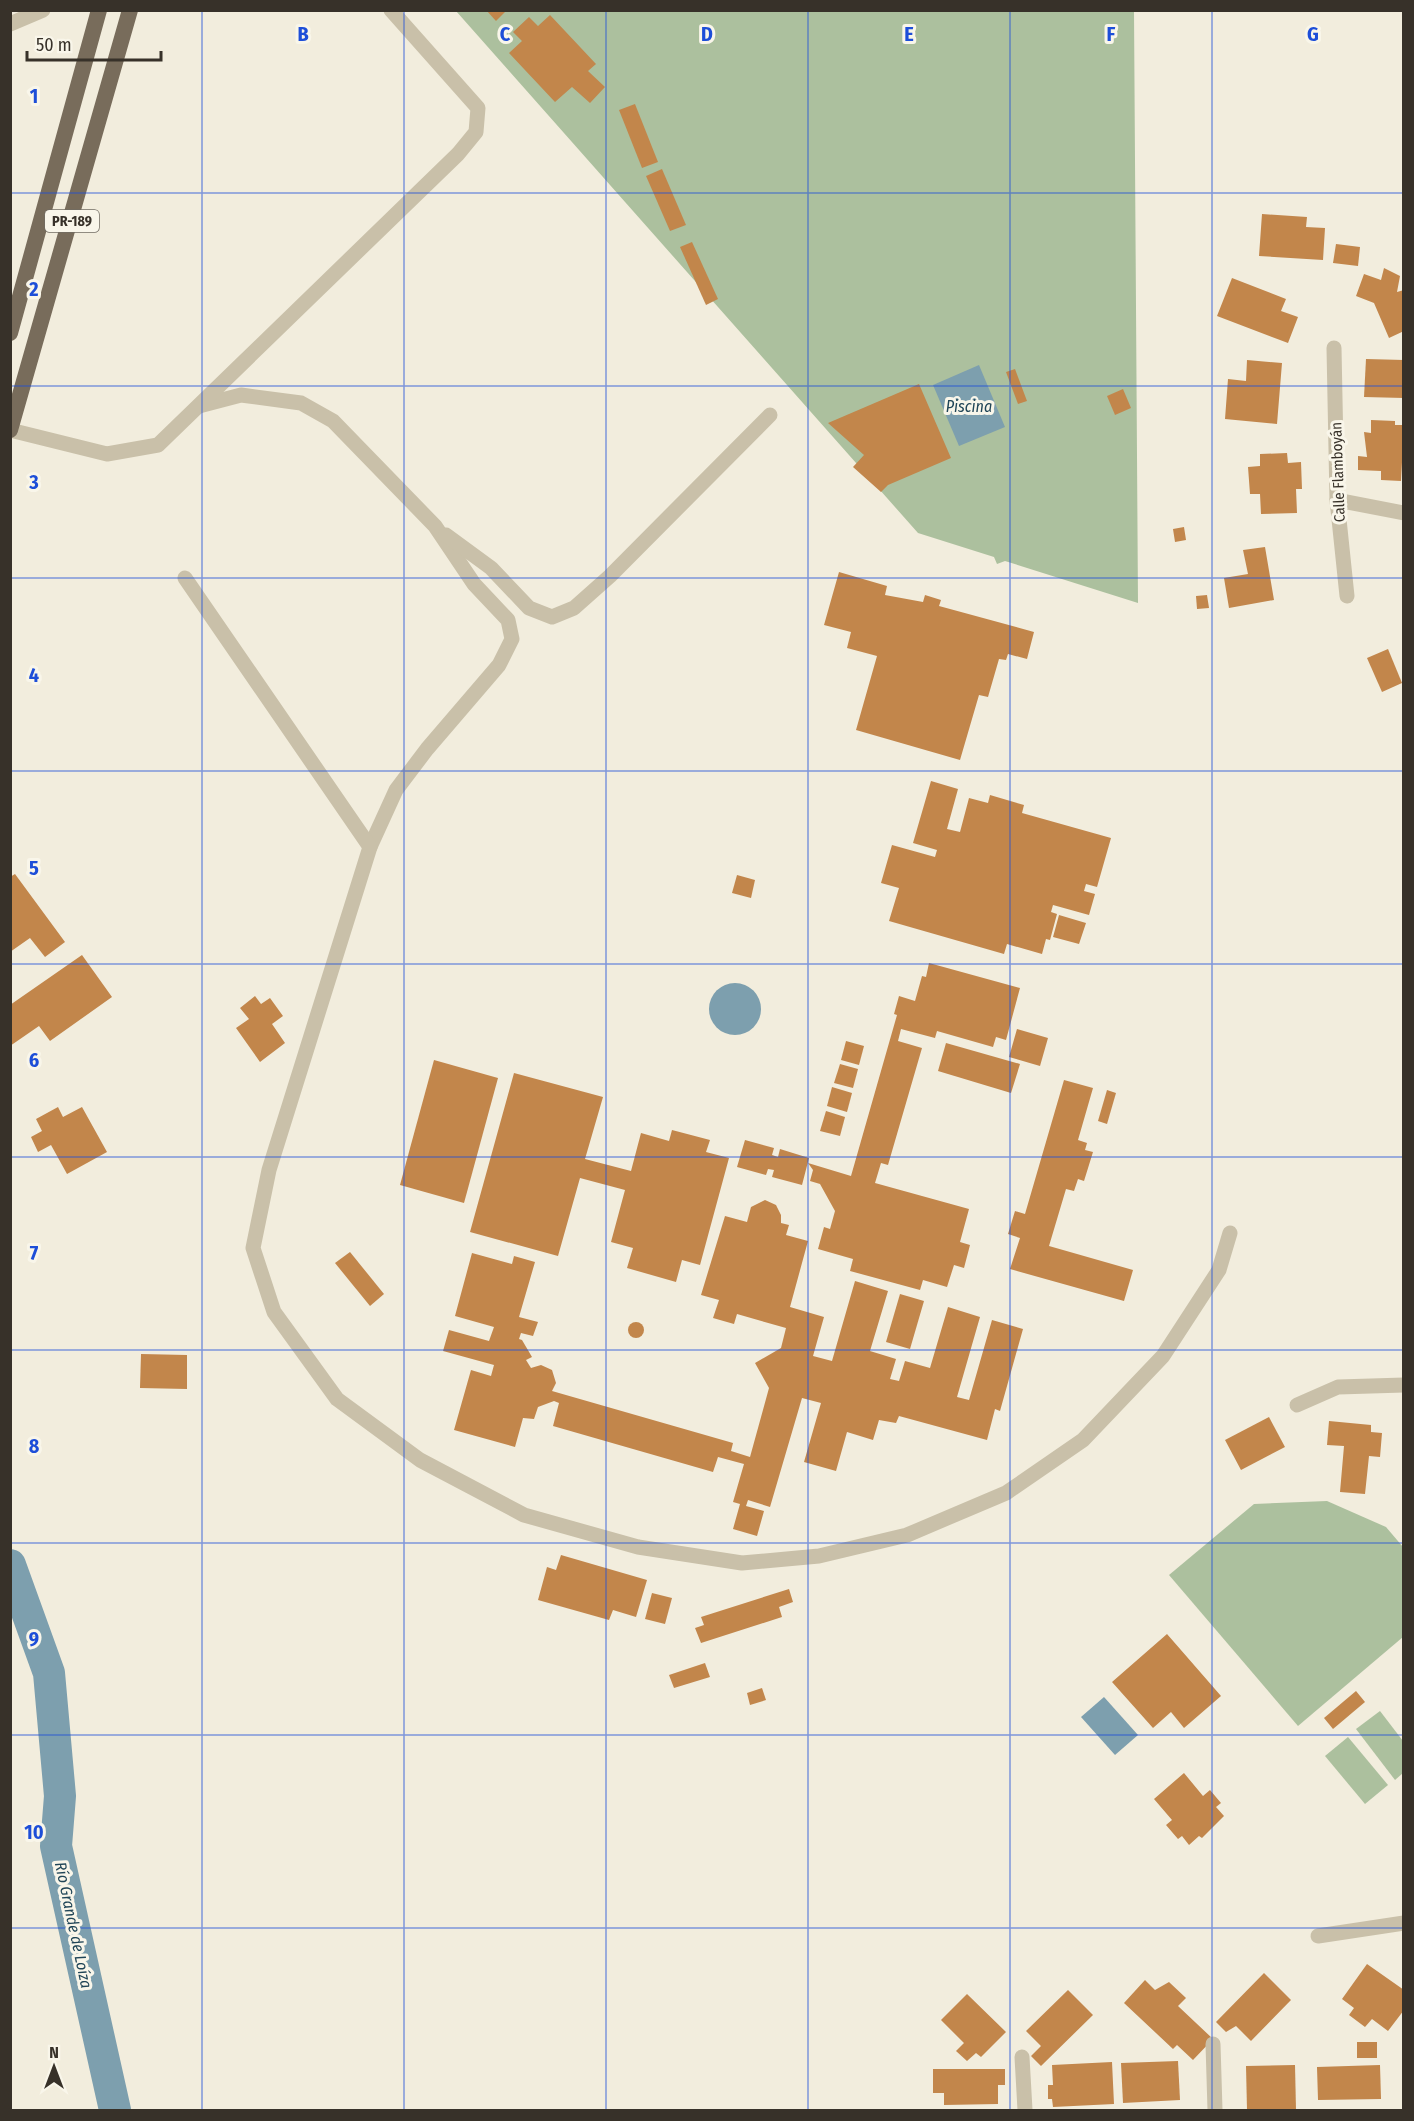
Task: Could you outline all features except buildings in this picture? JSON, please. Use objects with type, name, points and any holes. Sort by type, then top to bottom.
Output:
[{"type":"main road","name":"PR-189","points":[[10,333],[99,10]]},
{"type":"main road","name":"PR-189","points":[[11,430],[130,10]]},
{"type":"street","points":[[10,24],[43,10]]},
{"type":"street","points":[[11,430],[107,454],[158,445],[458,154],[476,132],[478,108],[391,10]]},
{"type":"street","name":"Calle Flamboyán","points":[[1335,348],[1337,500],[1347,596]]},
{"type":"street","points":[[196,407],[241,395],[301,403],[333,421],[435,526],[491,568],[529,608],[552,617],[574,608],[610,576],[770,415]]},
{"type":"street","points":[[1337,500],[1404,513]]},
{"type":"street","points":[[435,526],[474,584],[508,620],[512,639],[499,665],[427,749],[396,790],[370,847],[269,1170],[253,1248],[274,1312],[338,1399],[420,1460],[524,1515],[638,1547],[742,1563],[819,1556],[907,1536],[1006,1492],[1083,1440],[1163,1356],[1219,1270],[1230,1233]]},
{"type":"street","points":[[185,578],[370,847]]},
{"type":"street","points":[[1297,1405],[1338,1386],[1404,1385]]},
{"type":"street","points":[[1318,1936],[1404,1923]]},
{"type":"street","points":[[1212,2044],[1215,2110]]},
{"type":"street","points":[[1022,2057],[1025,2110]]},
{"type":"green space","points":[[456,11],[1134,11],[1138,603],[1005,561],[997,564],[994,557],[918,533]]},
{"type":"green space","points":[[1327,1501],[1386,1527],[1403,1547],[1403,1637],[1298,1726],[1169,1575],[1254,1504]]},
{"type":"green space","points":[[1380,1711],[1403,1741],[1403,1773],[1395,1780],[1356,1729]]},
{"type":"green space","points":[[1348,1737],[1388,1785],[1365,1804],[1325,1756]]},
{"type":"water","name":"Piscina","points":[[979,365],[1005,427],[959,446],[933,385]]},
{"type":"water","points":[[735,983],[745,985],[753,991],[759,999],[761,1009],[759,1019],[753,1027],[745,1033],[735,1035],[725,1033],[717,1027],[711,1019],[709,1009],[711,999],[717,991],[725,985]]},
{"type":"water","points":[[1104,1697],[1138,1735],[1115,1755],[1081,1717]]},
{"type":"waterway","name":"Río Grande de Loíza","points":[[10,1565],[49,1673],[60,1796],[56,1846],[115,2110]]}]
